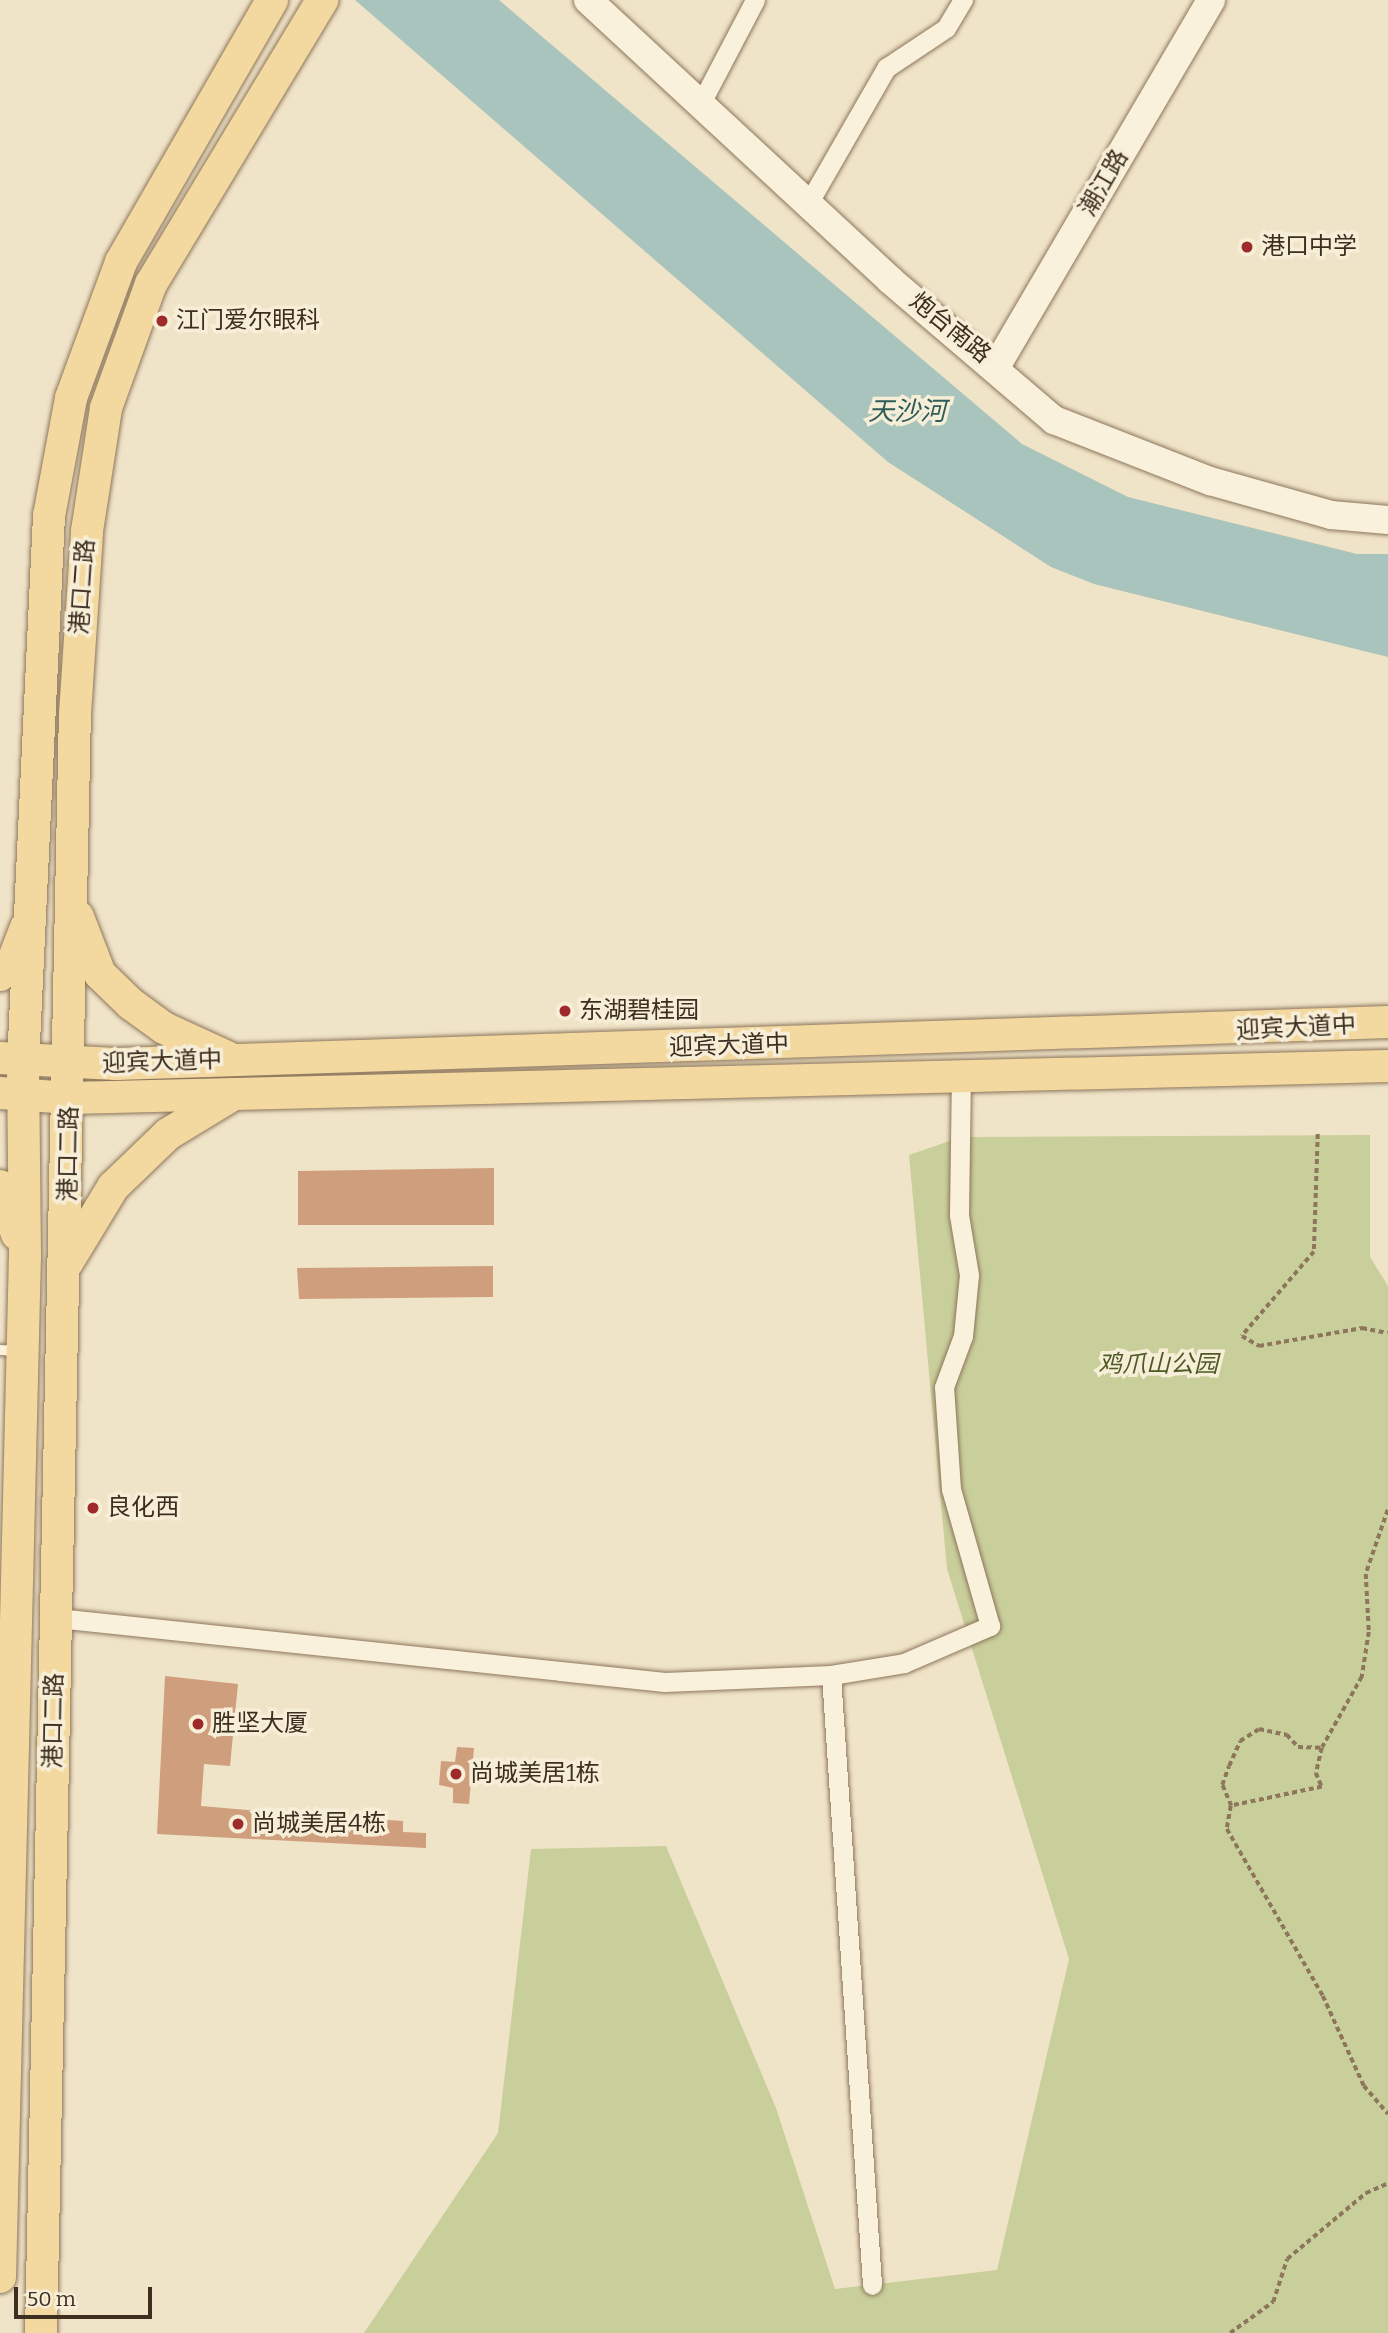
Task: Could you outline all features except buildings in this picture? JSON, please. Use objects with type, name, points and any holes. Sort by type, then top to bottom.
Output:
[{"type":"main road","name":"港口二路","points":[[0,2277],[7,1562],[15,1353],[25,1257],[12,1061],[34,906],[49,516],[71,398],[121,262],[271,0]]},
{"type":"main road","name":"港口二路","points":[[41,2333],[70,1098],[75,714],[87,531],[106,408],[151,284],[322,0]]},
{"type":"main road","points":[[41,715],[75,714]]},
{"type":"main road","points":[[73,904],[100,974],[131,1004],[164,1028],[235,1060]]},
{"type":"main road","points":[[0,975],[13,961],[34,906]]},
{"type":"main road","name":"迎宾大道中","points":[[12,1061],[70,1065],[282,1059],[1388,1022]]},
{"type":"main road","name":"迎宾大道中","points":[[13,1095],[70,1098],[1388,1066]]},
{"type":"main road","points":[[66,1264],[113,1187],[168,1134],[235,1094]]},
{"type":"main road","points":[[0,1186],[25,1257]]},
{"type":"main road","points":[[15,1353],[62,1360]]},
{"type":"street","name":"炮台南路","points":[[588,0],[702,101],[890,280],[997,365],[1054,420],[1210,481],[1384,515]]},
{"type":"street","points":[[702,101],[755,0]]},
{"type":"street","points":[[809,202],[886,68],[946,28],[963,0]]},
{"type":"street","name":"潮江路","points":[[997,365],[1210,0]]},
{"type":"street","points":[[280,1093],[282,1059]]},
{"type":"street","points":[[57,1618],[665,1682],[831,1675],[904,1663],[990,1626],[951,1489],[944,1387],[963,1336],[970,1275],[959,1215],[961,1077]]},
{"type":"street","points":[[831,1675],[872,2285]]},
{"type":"path","points":[[1318,1135],[1314,1252],[1242,1336],[1259,1346],[1362,1328],[1388,1333]]},
{"type":"path","points":[[1231,1806],[1322,1787],[1316,1773],[1322,1748],[1362,1677],[1369,1632],[1366,1574],[1388,1510]]},
{"type":"path","points":[[1322,1748],[1298,1746],[1287,1735],[1259,1728],[1240,1741],[1222,1785],[1231,1806],[1227,1829],[1234,1847],[1274,1905],[1364,2086],[1388,2114]]},
{"type":"path","points":[[1230,2333],[1273,2302],[1287,2259],[1366,2193],[1388,2183]]},
{"type":"green space","name":"鸡爪山公园","points":[[1370,1135],[1370,1257],[1388,1286],[1388,2333],[364,2333],[498,2133],[531,1849],[666,1846],[776,2108],[835,2289],[997,2270],[1069,1959],[947,1569],[909,1155],[961,1137]]},
{"type":"water","name":"天沙河","points":[[355,0],[499,0],[1022,444],[1128,497],[1357,554],[1388,554],[1388,657],[1094,584],[1051,567],[888,462]]},
{"type":"place","name":"港口中学","points":[[1247,247]]},
{"type":"place","name":"江门爱尔眼科","points":[[162,321]]},
{"type":"place","name":"东湖碧桂园","points":[[565,1011]]},
{"type":"place","name":"良化西","points":[[93,1508]]},
{"type":"place","name":"胜坚大厦","points":[[198,1724]]},
{"type":"place","name":"尚城美居1栋","points":[[456,1774]]},
{"type":"place","name":"尚城美居4栋","points":[[238,1824]]}]
